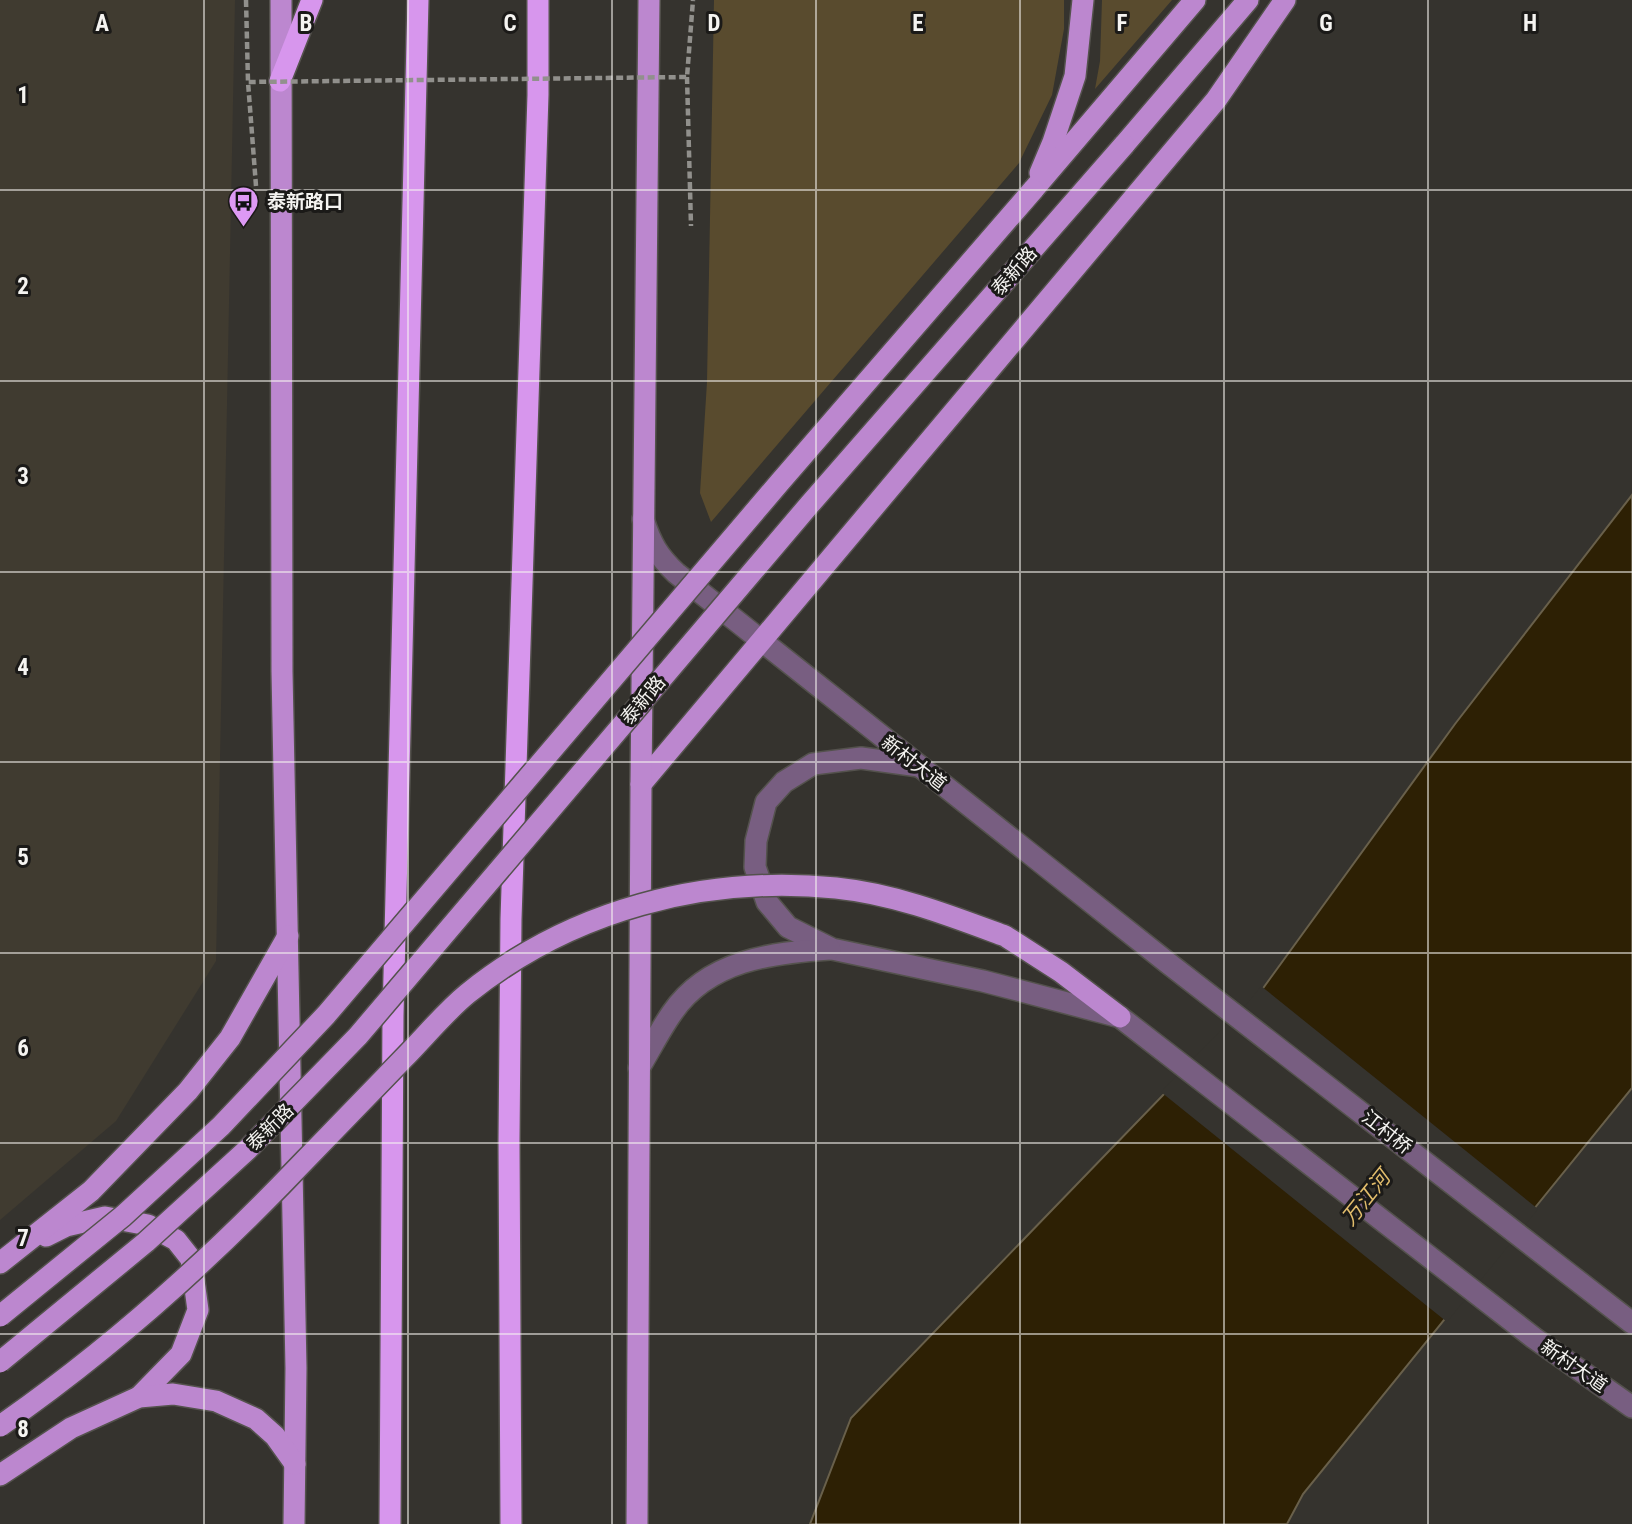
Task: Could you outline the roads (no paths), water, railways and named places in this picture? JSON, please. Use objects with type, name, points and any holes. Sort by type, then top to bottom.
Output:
[{"type":"highway","points":[[280,81],[312,0]]},
{"type":"highway","points":[[390,1524],[393,1016],[418,0]]},
{"type":"highway","points":[[511,1524],[511,919],[538,95],[538,0]]},
{"type":"main road","points":[[281,0],[282,672],[296,1368],[294,1524]]},
{"type":"main road","points":[[637,1524],[640,784],[649,0]]},
{"type":"main road","points":[[1033,190],[1075,76],[1083,0]]},
{"type":"main road","name":"泰新路","points":[[0,1316],[123,1216],[221,1126],[326,1015],[1195,0]]},
{"type":"main road","name":"泰新路","points":[[0,1362],[177,1214],[248,1149],[358,1036],[801,515],[1248,0]]},
{"type":"main road","points":[[640,784],[1216,100],[1286,0]]},
{"type":"main road","points":[[0,1426],[54,1388],[173,1289],[277,1189],[466,995],[531,949],[596,918],[670,897],[739,885],[837,888],[919,905],[1005,936],[1061,972],[1120,1017]]},
{"type":"main road","points":[[0,1264],[91,1191],[188,1091],[230,1038],[289,934]]},
{"type":"main road","points":[[18,1249],[66,1226],[105,1217],[148,1225],[176,1240],[191,1259],[198,1310],[181,1354],[139,1397]]},
{"type":"main road","points":[[0,1475],[71,1428],[139,1397],[173,1394],[216,1401],[256,1419],[275,1436],[295,1464]]},
{"type":"street","name":"新村大道","points":[[643,519],[659,556],[676,573],[1204,990]]},
{"type":"street","points":[[919,766],[861,758],[813,764],[784,782],[766,802],[756,841],[755,867],[767,902],[788,927],[832,949],[983,981],[1120,1017]]},
{"type":"street","points":[[639,1068],[673,1011],[703,980],[747,960],[781,952],[832,949]]},
{"type":"street","name":"江村桥","points":[[1204,990],[1632,1323]]},
{"type":"street","name":"新村大道","points":[[1120,1017],[1516,1325],[1632,1407]]},
{"type":"water","name":"万江河","points":[[1632,495],[1632,1088],[1303,1494],[1287,1524],[810,1524],[851,1418],[1253,1002],[1455,724]]},
{"type":"place","name":"泰新路口","points":[[244,228]]}]
